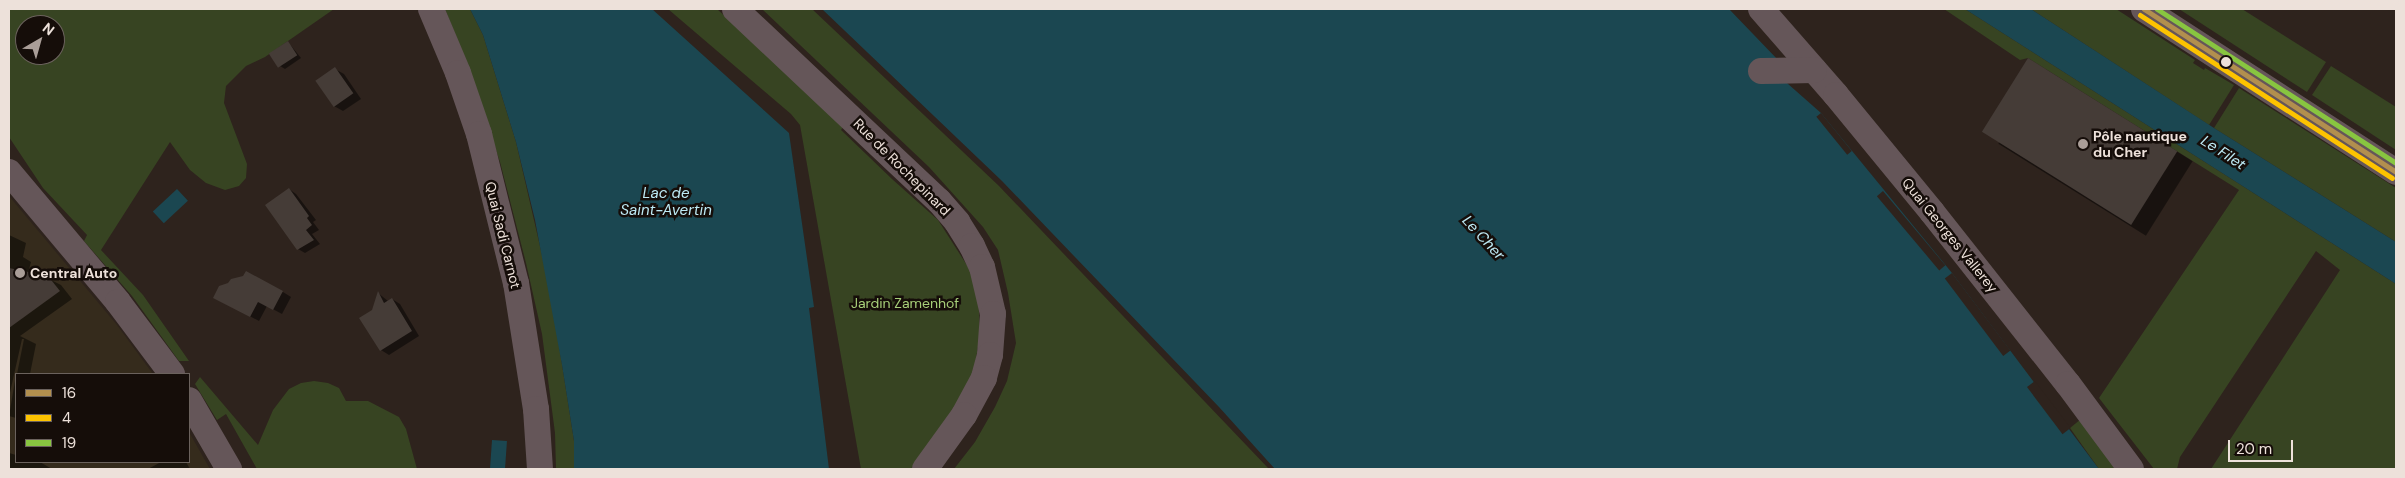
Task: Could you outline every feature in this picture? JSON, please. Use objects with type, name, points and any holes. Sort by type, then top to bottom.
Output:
[{"type":"street","name":"Quai Sadi Carnot","points":[[431,9],[458,73],[478,134],[516,283],[536,409],[540,469]]},
{"type":"street","name":"Rue de Rochepinard","points":[[735,9],[939,201],[957,222],[982,267],[993,314],[990,355],[986,370],[972,403],[925,469]]},
{"type":"street","name":"Quai Georges Vallerey","points":[[1761,9],[1814,70],[1988,282],[2068,384],[2131,469]]},
{"type":"street","points":[[2144,9],[2396,172]]},
{"type":"street","points":[[1761,71],[1814,70]]},
{"type":"street","points":[[9,172],[128,314],[171,373]]},
{"type":"street","points":[[190,402],[229,469]]},
{"type":"shaded area","points":[[9,196],[117,325],[152,373],[15,373],[15,463],[190,463],[190,434],[210,469],[9,469]]},
{"type":"green space","points":[[9,9],[334,9],[265,57],[246,66],[226,86],[224,103],[247,164],[246,178],[239,186],[225,190],[206,183],[190,170],[170,142],[101,250],[143,295],[189,361],[179,361],[132,296],[84,241],[87,235],[43,188],[9,137]]},
{"type":"green space","points":[[445,9],[470,9],[483,35],[516,142],[551,294],[574,441],[574,469],[556,469],[555,433],[542,334],[526,263],[500,162],[468,66]]},
{"type":"green space","name":"Jardin Zamenhof","points":[[668,9],[717,9],[844,126],[841,130],[938,220],[970,270],[978,291],[980,334],[974,371],[966,392],[911,469],[861,469],[800,125],[791,114]]},
{"type":"green space","points":[[762,9],[812,9],[999,186],[1269,469],[954,469],[975,442],[995,407],[1007,381],[1016,343],[1008,293],[998,250],[983,227],[929,167]]},
{"type":"green space","points":[[1944,9],[1965,9],[2396,284],[2396,469],[2211,469],[2340,270],[2316,251],[2180,457],[2177,469],[2154,469],[2099,398],[2239,190],[2028,58],[2020,60]]},
{"type":"green space","points":[[2031,9],[2116,9],[2195,60],[2193,63],[2234,85],[2209,125]]},
{"type":"green space","points":[[2179,9],[2242,9],[2326,62],[2307,92]]},
{"type":"green space","points":[[2331,66],[2396,107],[2396,150],[2312,95]]},
{"type":"green space","points":[[2239,88],[2396,188],[2396,242],[2214,128]]},
{"type":"green space","points":[[200,377],[258,445],[273,410],[289,389],[301,383],[314,381],[328,383],[339,388],[346,401],[368,401],[399,417],[406,429],[417,469],[257,469],[226,414],[217,420],[195,384]]},
{"type":"green space","points":[[2081,419],[2119,469],[2099,469],[2070,428]]},
{"type":"water","name":"Lac de Saint-Avertin","points":[[470,9],[652,9],[789,133],[814,307],[809,308],[829,469],[574,469],[574,441],[535,220],[516,142],[483,35]]},
{"type":"water","name":"Le Cher","points":[[822,9],[1729,9],[1779,61],[1779,76],[1821,113],[1952,273],[2099,469],[1275,469],[1219,407],[1002,181]]},
{"type":"water","name":"Le Filet","points":[[1965,9],[2031,9],[2214,128],[2396,242],[2396,284]]},
{"type":"water","points":[[177,189],[188,201],[164,223],[153,212]]},
{"type":"water","points":[[492,440],[507,441],[505,469],[490,469]]},
{"type":"pier","points":[[1821,113],[1852,151],[1847,155],[1816,117]]},
{"type":"pier","points":[[1883,191],[1945,265],[1939,270],[1877,196]]},
{"type":"pier","points":[[1952,273],[2010,350],[2003,356],[1945,278]]},
{"type":"pier","points":[[2035,381],[2071,428],[2063,434],[2027,387]]},
{"type":"building","points":[[288,41],[297,55],[278,68],[269,54]]},
{"type":"building","name":"Pôle nautique du Cher","points":[[2028,58],[2177,151],[2131,225],[1982,132]]},
{"type":"building","points":[[335,67],[353,93],[334,107],[315,81]]},
{"type":"building","points":[[289,188],[309,216],[307,218],[312,225],[306,230],[314,240],[297,250],[265,205]]},
{"type":"building","name":"Central Auto","points":[[9,268],[48,276],[60,291],[9,328]]},
{"type":"building","points":[[246,271],[283,291],[273,310],[258,302],[250,317],[213,298],[219,286],[228,283],[231,279],[243,276]]},
{"type":"building","points":[[378,291],[384,303],[392,298],[412,331],[380,351],[359,318],[372,310]]},
{"type":"transit line","name":"16","points":[[2144,9],[2396,172]]},
{"type":"transit line","name":"19","points":[[2157,9],[2396,163]]},
{"type":"transit line","name":"4","points":[[2140,15],[2392,178]]},
{"type":"place","name":"Pôle nautique du Cher","points":[[2083,144]]},
{"type":"place","name":"Central Auto","points":[[20,273]]}]
